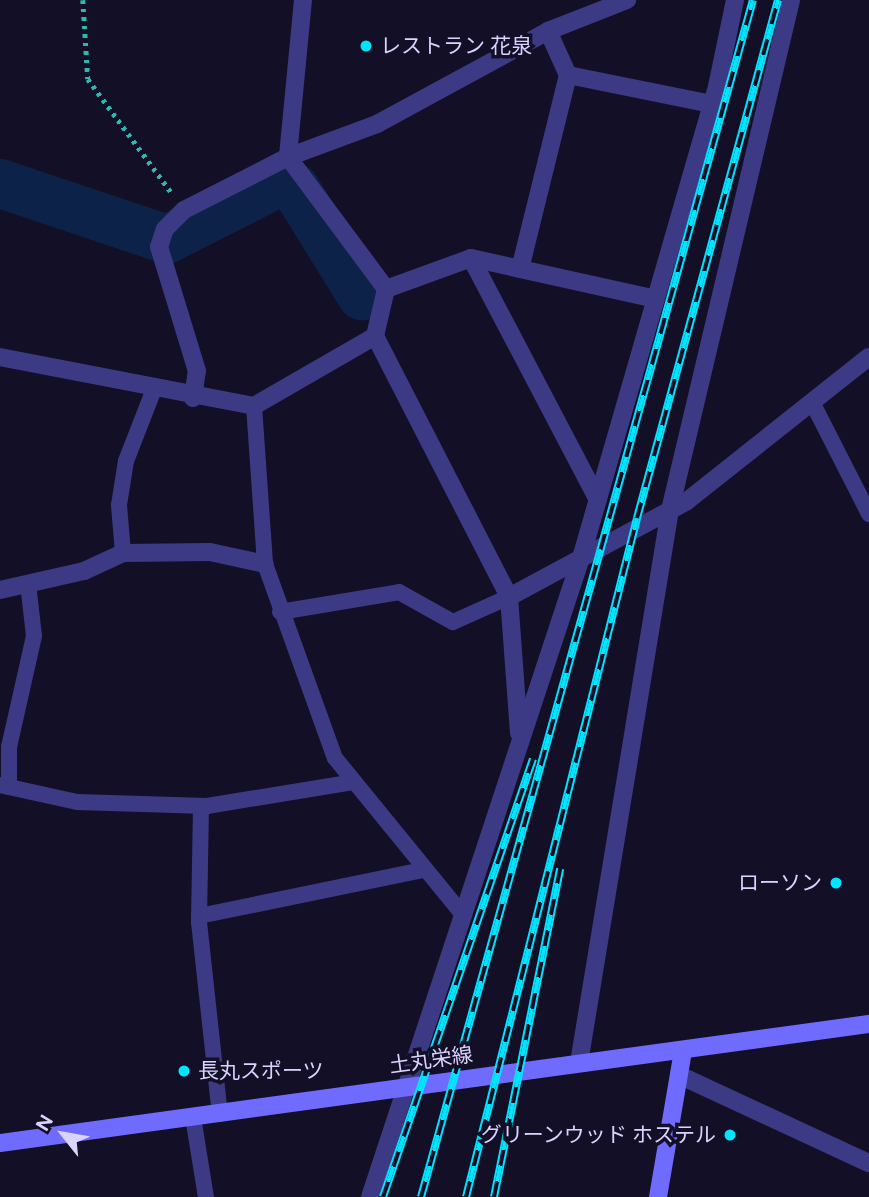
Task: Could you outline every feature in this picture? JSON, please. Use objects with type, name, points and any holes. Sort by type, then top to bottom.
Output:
[{"type":"main road","name":"土丸栄線","points":[[0,1143],[869,1024]]},
{"type":"main road","points":[[658,1197],[683,1050]]},
{"type":"street","points":[[303,0],[288,158],[386,289],[375,336],[509,597],[520,741]]},
{"type":"street","points":[[193,398],[197,371],[159,247],[165,229],[184,210],[288,158],[377,124],[548,31],[627,0]]},
{"type":"street","points":[[370,1197],[409,1086],[581,558],[712,104],[735,0]]},
{"type":"street","points":[[579,1063],[670,510],[791,0]]},
{"type":"street","points":[[520,269],[568,75],[548,31]]},
{"type":"street","points":[[568,75],[712,104]]},
{"type":"street","points":[[386,289],[471,258],[656,299]]},
{"type":"street","points":[[471,258],[598,500]]},
{"type":"street","points":[[0,357],[193,398],[254,406],[375,336]]},
{"type":"street","points":[[509,597],[670,510],[869,358]]},
{"type":"street","points":[[0,590],[84,571],[123,553],[209,552],[265,564]]},
{"type":"street","points":[[679,1074],[869,1163]]},
{"type":"lane","points":[[123,553],[119,505],[125,461],[154,389]]},
{"type":"lane","points":[[812,402],[869,514]]},
{"type":"lane","points":[[254,406],[265,564],[279,612],[335,758],[423,870],[463,915]]},
{"type":"lane","points":[[28,583],[34,636],[9,747],[5,786],[77,802],[201,806],[353,782]]},
{"type":"lane","points":[[279,612],[399,592],[453,622],[509,597]]},
{"type":"lane","points":[[201,806],[199,916],[219,1114]]},
{"type":"lane","points":[[199,916],[423,870]]},
{"type":"lane","points":[[192,1117],[206,1197]]},
{"type":"path","points":[[83,0],[88,79],[184,210]]},
{"type":"waterway","points":[[0,183],[166,239],[278,182],[295,188],[361,295]]},
{"type":"railway","points":[[421,1197],[753,0]]},
{"type":"railway","points":[[466,1197],[637,518],[778,0]]},
{"type":"railway","points":[[383,1197],[533,759]]},
{"type":"railway","points":[[494,1197],[560,869]]},
{"type":"place","name":"レストラン 花泉","points":[[366,46]]},
{"type":"place","name":"ローソン","points":[[836,883]]},
{"type":"place","name":"長丸スポーツ","points":[[184,1071]]},
{"type":"place","name":"グリーンウッド ホステル","points":[[730,1135]]}]
